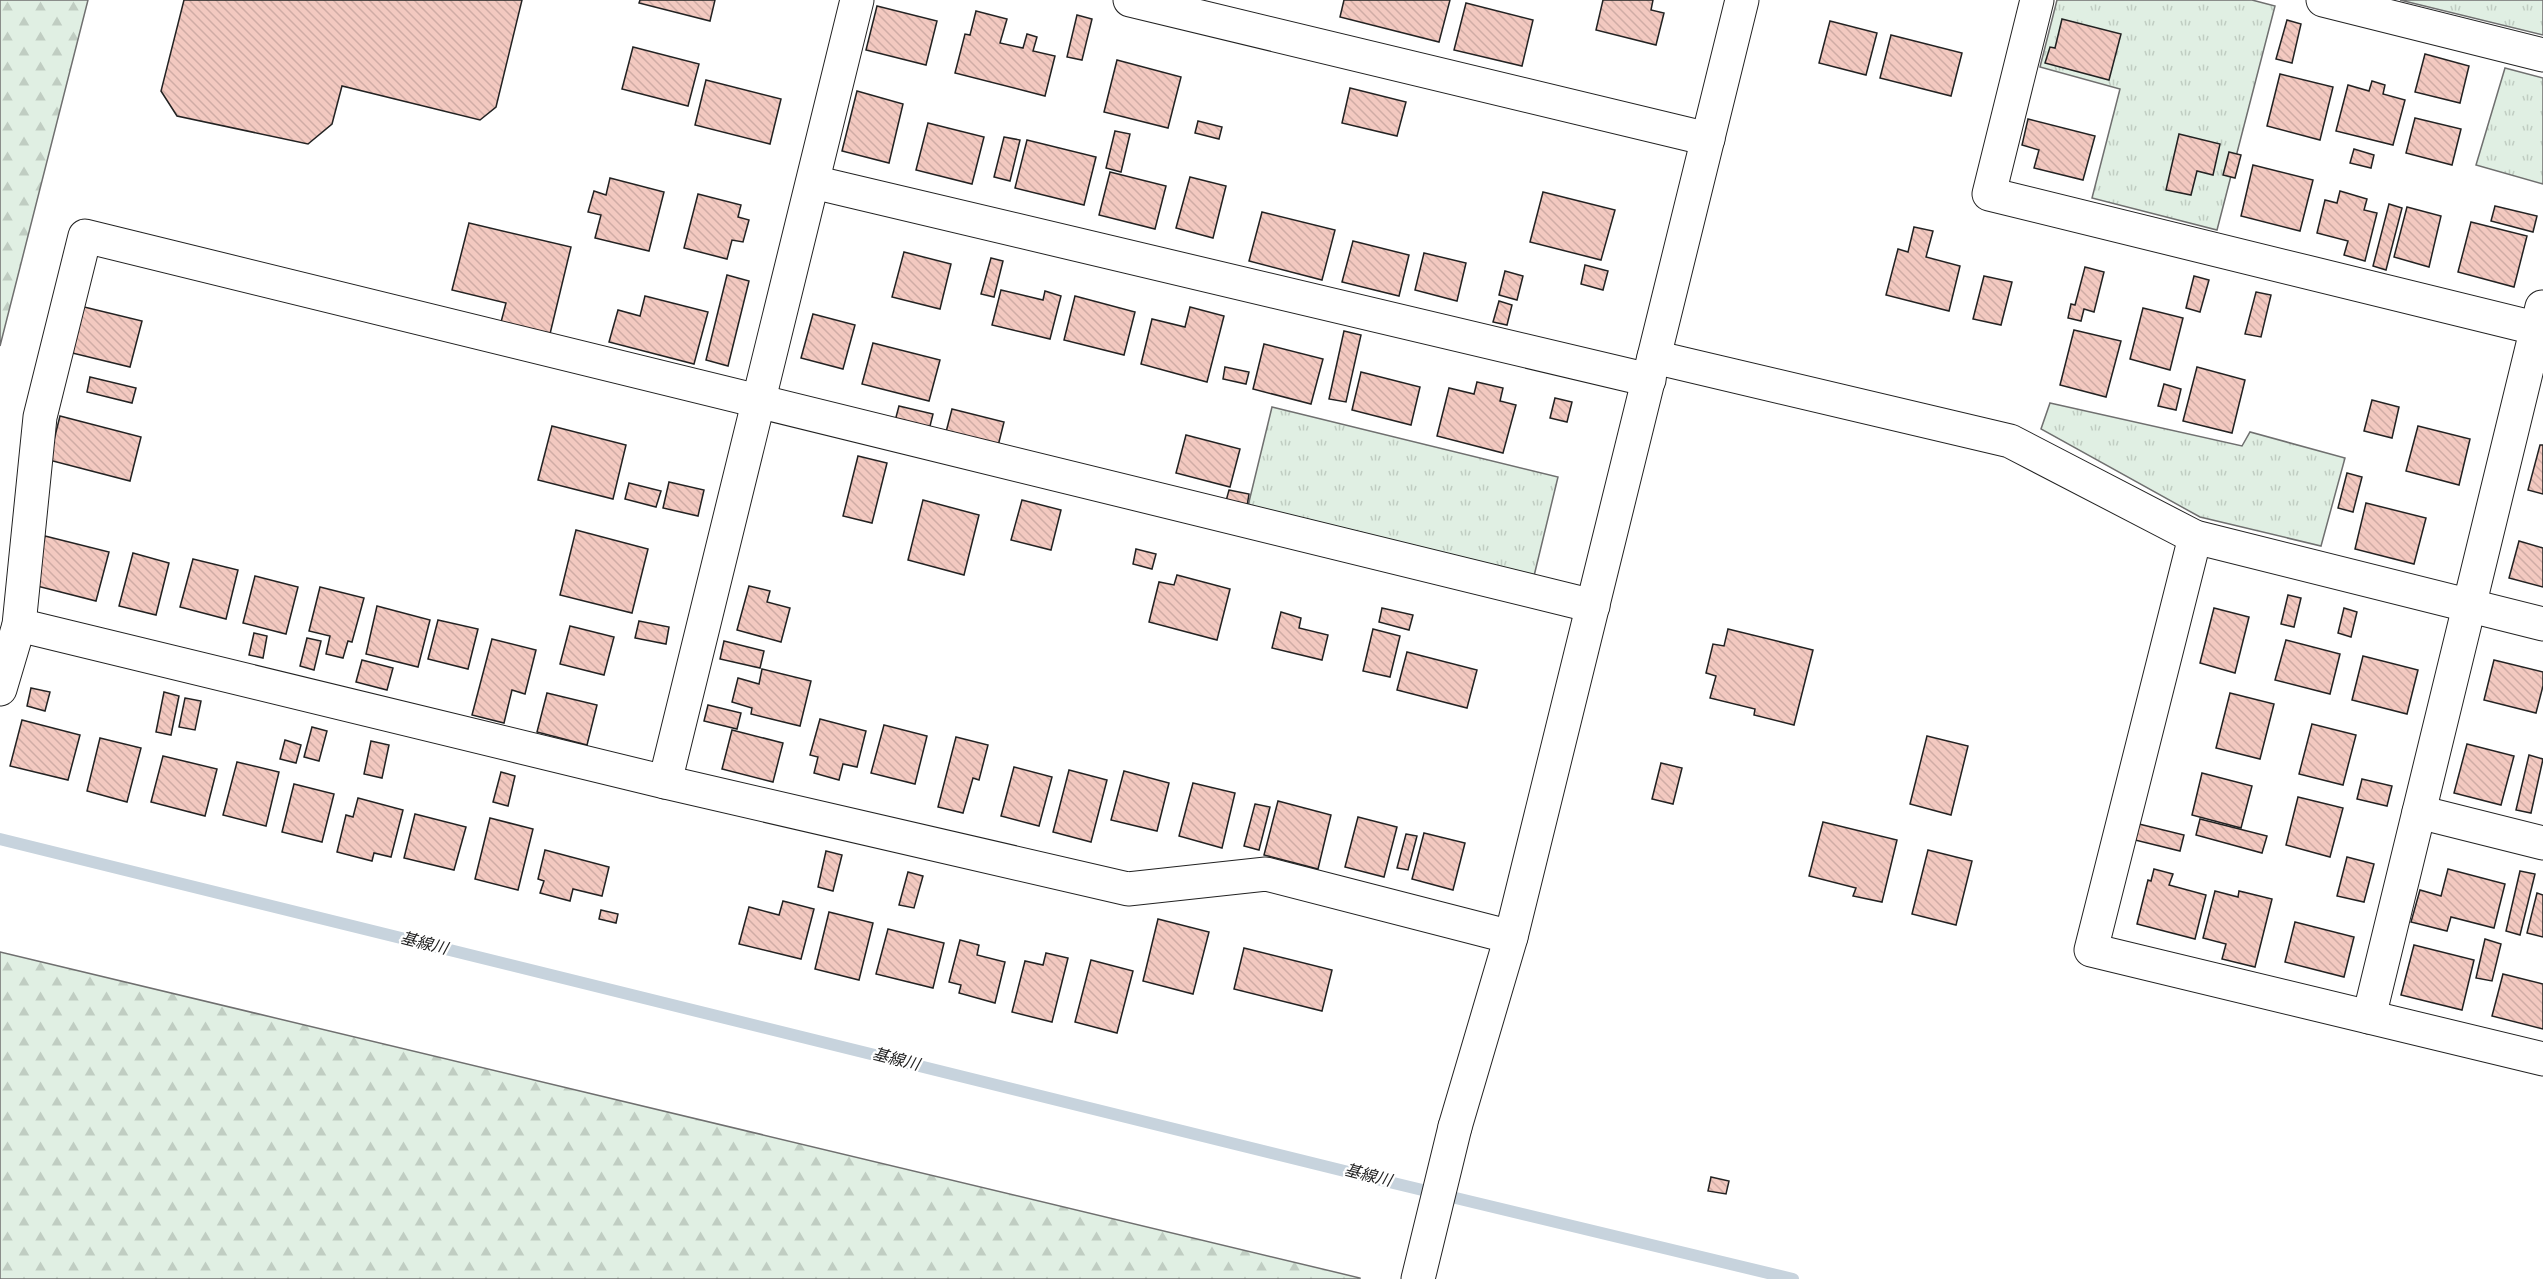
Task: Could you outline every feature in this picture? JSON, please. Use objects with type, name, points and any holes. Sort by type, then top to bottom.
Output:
[{"type":"street","points":[[665,782],[857,0]]},
{"type":"street","points":[[1130,0],[1708,139]]},
{"type":"street","points":[[1418,1277],[1455,1127],[1511,937],[1742,0]]},
{"type":"street","points":[[2037,0],[1989,194],[2541,321],[2369,1017]]},
{"type":"street","points":[[2323,0],[2543,55]]},
{"type":"street","points":[[813,182],[1651,369],[2010,441],[2194,537],[2543,624]]},
{"type":"street","points":[[0,689],[19,625],[40,417],[85,236],[1593,606]]},
{"type":"street","points":[[2194,537],[2091,950],[2543,1059]]},
{"type":"street","points":[[19,625],[665,782],[1128,889],[1266,874],[1511,937]]},
{"type":"street","points":[[2419,812],[2543,843]]},
{"type":"green space","points":[[0,0],[88,0],[0,346]]},
{"type":"green space","points":[[2057,0],[2252,0],[2275,6],[2217,230],[2092,198],[2120,89],[2040,67]]},
{"type":"green space","points":[[2400,0],[2543,0],[2543,35]]},
{"type":"green space","points":[[2505,68],[2543,78],[2543,184],[2476,165]]},
{"type":"green space","points":[[2050,403],[2242,446],[2250,432],[2345,458],[2321,546],[2200,517],[2041,429]]},
{"type":"green space","points":[[1272,407],[1558,477],[1534,576],[1248,506]]},
{"type":"green space","points":[[0,952],[1360,1278],[1360,1279],[0,1279]]},
{"type":"building","points":[[184,0],[522,0],[496,107],[480,120],[342,86],[332,124],[308,144],[177,116],[161,91]]},
{"type":"building","points":[[640,0],[715,0],[710,21],[639,3]]},
{"type":"building","points":[[1344,0],[1450,0],[1439,42],[1340,17]]},
{"type":"building","points":[[1603,0],[1653,0],[1651,10],[1664,13],[1656,45],[1596,30]]},
{"type":"building","points":[[1466,3],[1533,20],[1522,66],[1454,50]]},
{"type":"building","points":[[877,6],[937,21],[926,65],[866,50]]},
{"type":"building","points":[[976,11],[1007,19],[1000,43],[1023,48],[1027,34],[1037,37],[1033,51],[1055,56],[1045,96],[955,73],[965,34],[970,35]]},
{"type":"building","points":[[1077,15],[1092,19],[1082,60],[1067,57]]},
{"type":"building","points":[[2062,19],[2121,34],[2109,80],[2045,63],[2050,47],[2055,48]]},
{"type":"building","points":[[2287,20],[2301,24],[2292,63],[2276,59]]},
{"type":"building","points":[[1830,21],[1877,33],[1866,75],[1819,63]]},
{"type":"building","points":[[1891,35],[1962,53],[1951,96],[1880,78]]},
{"type":"building","points":[[633,47],[699,64],[688,106],[622,89]]},
{"type":"building","points":[[2425,54],[2469,66],[2460,103],[2415,92]]},
{"type":"building","points":[[1117,60],[1181,77],[1168,128],[1104,112]]},
{"type":"building","points":[[2280,74],[2333,87],[2320,140],[2267,126]]},
{"type":"building","points":[[706,80],[781,99],[770,144],[695,125]]},
{"type":"building","points":[[2372,81],[2385,85],[2383,94],[2405,100],[2393,145],[2336,131],[2348,85],[2369,91]]},
{"type":"building","points":[[1350,88],[1406,102],[1397,136],[1342,123]]},
{"type":"building","points":[[857,91],[903,104],[889,163],[842,151]]},
{"type":"building","points":[[2415,118],[2461,129],[2452,165],[2406,153]]},
{"type":"building","points":[[2028,119],[2095,136],[2083,180],[2034,168],[2039,150],[2022,145]]},
{"type":"building","points":[[1198,121],[1222,127],[1219,139],[1195,133]]},
{"type":"building","points":[[928,123],[984,137],[972,184],[916,170]]},
{"type":"building","points":[[1115,131],[1130,134],[1121,172],[1106,168]]},
{"type":"building","points":[[2179,134],[2220,144],[2213,175],[2197,171],[2191,195],[2166,190]]},
{"type":"building","points":[[1004,137],[1020,140],[1010,181],[994,177]]},
{"type":"building","points":[[1027,140],[1096,157],[1084,205],[1015,188]]},
{"type":"building","points":[[2354,149],[2374,155],[2371,168],[2350,163]]},
{"type":"building","points":[[2229,152],[2241,155],[2235,178],[2223,175]]},
{"type":"building","points":[[2253,165],[2313,180],[2300,231],[2241,216]]},
{"type":"building","points":[[1110,172],[1166,186],[1155,229],[1099,215]]},
{"type":"building","points":[[1190,177],[1226,186],[1213,238],[1176,228]]},
{"type":"building","points":[[610,178],[664,192],[649,251],[595,238],[601,215],[588,212],[594,191],[606,195]]},
{"type":"building","points":[[2340,191],[2367,199],[2364,210],[2377,213],[2365,261],[2344,255],[2348,241],[2317,233],[2325,200],[2337,203]]},
{"type":"building","points":[[1543,192],[1615,210],[1601,260],[1530,242]]},
{"type":"building","points":[[698,194],[741,205],[738,217],[749,220],[743,242],[732,240],[727,259],[684,248]]},
{"type":"building","points":[[2389,204],[2402,208],[2386,270],[2373,266]]},
{"type":"building","points":[[2495,206],[2537,216],[2533,232],[2491,221]]},
{"type":"building","points":[[2407,207],[2441,216],[2429,267],[2394,257]]},
{"type":"building","points":[[1262,212],[1335,230],[1322,280],[1249,261]]},
{"type":"building","points":[[2471,222],[2527,236],[2514,287],[2458,272]]},
{"type":"building","points":[[469,223],[571,247],[549,338],[500,326],[506,303],[452,290]]},
{"type":"building","points":[[1914,227],[1933,231],[1926,257],[1960,266],[1949,311],[1886,295],[1898,249],[1908,252]]},
{"type":"building","points":[[1353,241],[1409,255],[1399,296],[1342,282]]},
{"type":"building","points":[[904,252],[951,264],[940,309],[892,297]]},
{"type":"building","points":[[1424,253],[1466,263],[1457,301],[1415,290]]},
{"type":"building","points":[[991,258],[1003,261],[994,297],[981,294]]},
{"type":"building","points":[[1585,265],[1608,271],[1603,290],[1581,284]]},
{"type":"building","points":[[2085,267],[2104,272],[2094,312],[2084,309],[2081,321],[2068,318],[2071,304],[2075,305]]},
{"type":"building","points":[[1505,271],[1523,276],[1517,300],[1499,295]]},
{"type":"building","points":[[727,275],[749,281],[728,366],[706,360]]},
{"type":"building","points":[[1984,276],[2012,282],[2001,325],[1973,319]]},
{"type":"building","points":[[2194,276],[2209,280],[2200,312],[2186,308]]},
{"type":"building","points":[[1001,290],[1043,300],[1045,291],[1061,296],[1050,339],[992,325]]},
{"type":"building","points":[[2256,292],[2271,295],[2261,337],[2245,334]]},
{"type":"building","points":[[645,296],[708,312],[694,364],[609,342],[618,310],[640,316]]},
{"type":"building","points":[[1075,296],[1135,312],[1124,355],[1064,340]]},
{"type":"building","points":[[1499,301],[1512,305],[1507,325],[1493,322]]},
{"type":"building","points":[[76,305],[142,321],[130,367],[64,351]]},
{"type":"building","points":[[1190,307],[1224,316],[1207,382],[1141,364],[1152,319],[1185,327]]},
{"type":"building","points":[[2143,308],[2183,318],[2170,370],[2130,359]]},
{"type":"building","points":[[813,314],[855,325],[843,369],[801,358]]},
{"type":"building","points":[[2074,330],[2121,341],[2106,397],[2060,385]]},
{"type":"building","points":[[1344,331],[1361,335],[1346,402],[1329,399]]},
{"type":"building","points":[[873,343],[940,360],[929,401],[862,384]]},
{"type":"building","points":[[1264,344],[1323,359],[1311,404],[1253,389]]},
{"type":"building","points":[[1225,367],[1249,372],[1246,384],[1223,379]]},
{"type":"building","points":[[2197,367],[2245,380],[2232,433],[2183,421]]},
{"type":"building","points":[[1361,372],[1420,387],[1411,425],[1352,410]]},
{"type":"building","points":[[90,377],[136,388],[132,403],[87,392]]},
{"type":"building","points":[[1477,382],[1503,388],[1500,401],[1516,405],[1503,453],[1437,436],[1449,388],[1474,394]]},
{"type":"building","points":[[2164,384],[2181,389],[2176,410],[2158,406]]},
{"type":"building","points":[[1555,398],[1572,402],[1567,422],[1550,418]]},
{"type":"building","points":[[2372,400],[2399,407],[2392,438],[2364,431]]},
{"type":"building","points":[[899,406],[933,414],[929,430],[895,421]]},
{"type":"building","points":[[952,409],[1004,422],[998,446],[946,432]]},
{"type":"building","points":[[60,416],[141,437],[130,481],[49,460]]},
{"type":"building","points":[[552,426],[626,445],[613,499],[538,480]]},
{"type":"building","points":[[2418,426],[2470,439],[2459,485],[2406,471]]},
{"type":"building","points":[[1186,435],[1240,449],[1230,487],[1176,473]]},
{"type":"building","points":[[2540,445],[2543,445],[2543,494],[2528,490]]},
{"type":"building","points":[[858,456],[887,463],[872,523],[843,516]]},
{"type":"building","points":[[2347,473],[2362,477],[2353,512],[2338,508]]},
{"type":"building","points":[[669,482],[704,490],[698,516],[663,508]]},
{"type":"building","points":[[629,483],[661,491],[656,507],[625,499]]},
{"type":"building","points":[[1229,490],[1249,494],[1247,506],[1226,501]]},
{"type":"building","points":[[923,500],[979,515],[964,575],[908,560]]},
{"type":"building","points":[[1022,500],[1061,510],[1051,550],[1011,540]]},
{"type":"building","points":[[2366,503],[2426,518],[2414,564],[2355,549]]},
{"type":"building","points":[[576,530],[648,549],[632,613],[560,595]]},
{"type":"building","points":[[45,536],[109,552],[96,601],[33,585]]},
{"type":"building","points":[[2519,541],[2543,548],[2543,587],[2509,578]]},
{"type":"building","points":[[1136,549],[1156,554],[1152,569],[1133,564]]},
{"type":"building","points":[[133,553],[169,563],[156,615],[119,606]]},
{"type":"building","points":[[193,559],[238,570],[226,619],[180,607]]},
{"type":"building","points":[[1177,575],[1230,589],[1217,640],[1149,622],[1159,582],[1174,585]]},
{"type":"building","points":[[255,576],[298,587],[286,634],[243,623]]},
{"type":"building","points":[[749,586],[770,591],[767,602],[790,608],[781,642],[737,630]]},
{"type":"building","points":[[320,587],[364,598],[352,642],[348,641],[343,658],[326,654],[330,636],[309,631]]},
{"type":"building","points":[[2288,595],[2301,598],[2294,627],[2281,624]]},
{"type":"building","points":[[377,606],[430,620],[418,667],[366,654]]},
{"type":"building","points":[[1382,608],[1413,615],[1409,630],[1379,622]]},
{"type":"building","points":[[2214,608],[2249,617],[2235,673],[2200,663]]},
{"type":"building","points":[[2344,608],[2357,612],[2351,637],[2338,633]]},
{"type":"building","points":[[1281,612],[1301,618],[1299,628],[1328,635],[1322,660],[1272,648]]},
{"type":"building","points":[[438,620],[478,629],[468,669],[428,659]]},
{"type":"building","points":[[639,621],[669,627],[666,644],[635,638]]},
{"type":"building","points":[[570,626],[614,637],[604,675],[560,664]]},
{"type":"building","points":[[1373,629],[1400,636],[1390,677],[1363,671]]},
{"type":"building","points":[[1728,629],[1813,650],[1794,725],[1754,715],[1755,709],[1710,698],[1716,676],[1706,673],[1713,644],[1724,646]]},
{"type":"building","points":[[254,633],[267,636],[263,658],[249,655]]},
{"type":"building","points":[[307,638],[321,641],[314,670],[300,666]]},
{"type":"building","points":[[492,639],[536,650],[525,694],[512,690],[504,723],[472,715]]},
{"type":"building","points":[[2286,640],[2340,654],[2330,694],[2275,680]]},
{"type":"building","points":[[724,641],[764,651],[760,668],[720,659]]},
{"type":"building","points":[[1407,652],[1477,670],[1467,708],[1397,690]]},
{"type":"building","points":[[2363,656],[2418,670],[2407,714],[2352,700]]},
{"type":"building","points":[[362,660],[393,668],[387,690],[356,682]]},
{"type":"building","points":[[2494,660],[2543,672],[2543,686],[2536,713],[2484,700]]},
{"type":"building","points":[[762,669],[811,681],[800,726],[751,714],[752,708],[732,702],[738,678],[759,684]]},
{"type":"building","points":[[31,688],[50,692],[45,711],[27,706]]},
{"type":"building","points":[[164,692],[179,696],[171,735],[156,732]]},
{"type":"building","points":[[547,693],[597,705],[587,745],[537,732]]},
{"type":"building","points":[[2230,693],[2274,704],[2260,759],[2216,748]]},
{"type":"building","points":[[185,698],[201,701],[195,730],[179,727]]},
{"type":"building","points":[[708,705],[741,713],[737,729],[704,721]]},
{"type":"building","points":[[820,719],[866,731],[857,767],[843,764],[839,780],[814,773],[818,757],[810,755]]},
{"type":"building","points":[[22,720],[80,735],[68,780],[10,766]]},
{"type":"building","points":[[2312,724],[2356,735],[2343,785],[2299,774]]},
{"type":"building","points":[[884,725],[927,736],[915,784],[871,773]]},
{"type":"building","points":[[312,727],[327,731],[319,761],[304,757]]},
{"type":"building","points":[[732,730],[783,743],[773,782],[722,769]]},
{"type":"building","points":[[1927,736],[1968,746],[1951,815],[1910,804]]},
{"type":"building","points":[[956,737],[988,745],[979,780],[973,778],[963,813],[938,807]]},
{"type":"building","points":[[100,738],[141,748],[127,802],[87,791]]},
{"type":"building","points":[[285,740],[301,745],[296,763],[280,759]]},
{"type":"building","points":[[371,741],[389,745],[382,778],[364,774]]},
{"type":"building","points":[[2467,744],[2514,756],[2501,805],[2454,793]]},
{"type":"building","points":[[2529,755],[2543,759],[2531,813],[2516,810]]},
{"type":"building","points":[[163,756],[217,769],[205,816],[151,802]]},
{"type":"building","points":[[237,762],[279,772],[266,826],[223,815]]},
{"type":"building","points":[[1661,763],[1682,768],[1673,804],[1652,799]]},
{"type":"building","points":[[1014,767],[1052,777],[1039,826],[1001,816]]},
{"type":"building","points":[[1069,770],[1107,780],[1091,842],[1053,832]]},
{"type":"building","points":[[1124,771],[1169,783],[1157,831],[1111,820]]},
{"type":"building","points":[[501,772],[515,776],[508,806],[493,802]]},
{"type":"building","points":[[2202,773],[2252,786],[2241,828],[2192,815]]},
{"type":"building","points":[[2362,779],[2392,786],[2387,806],[2357,799]]},
{"type":"building","points":[[1193,783],[1235,793],[1222,848],[1179,836]]},
{"type":"building","points":[[294,784],[334,794],[322,842],[282,832]]},
{"type":"building","points":[[2298,797],[2343,808],[2330,857],[2286,845]]},
{"type":"building","points":[[358,798],[403,810],[391,857],[374,853],[372,861],[337,852],[346,815],[353,817]]},
{"type":"building","points":[[1278,801],[1331,815],[1318,869],[1264,855]]},
{"type":"building","points":[[1255,804],[1270,807],[1259,850],[1244,846]]},
{"type":"building","points":[[415,814],[466,827],[454,870],[404,858]]},
{"type":"building","points":[[1358,817],[1397,827],[1384,877],[1345,867]]},
{"type":"building","points":[[490,818],[533,829],[518,890],[475,879]]},
{"type":"building","points":[[2200,819],[2267,836],[2262,853],[2196,835]]},
{"type":"building","points":[[1823,822],[1897,840],[1882,902],[1853,896],[1856,888],[1809,876]]},
{"type":"building","points":[[2139,824],[2184,835],[2180,851],[2135,840]]},
{"type":"building","points":[[1424,833],[1465,843],[1453,890],[1412,879]]},
{"type":"building","points":[[1406,834],[1417,836],[1408,870],[1397,868]]},
{"type":"building","points":[[545,850],[609,867],[602,896],[573,889],[570,901],[540,893],[544,881],[538,879]]},
{"type":"building","points":[[1928,850],[1972,861],[1956,925],[1912,914]]},
{"type":"building","points":[[826,851],[842,855],[833,891],[818,887]]},
{"type":"building","points":[[2347,857],[2374,864],[2364,902],[2337,896]]},
{"type":"building","points":[[2154,869],[2173,874],[2169,885],[2206,895],[2195,939],[2137,924],[2148,880],[2151,881]]},
{"type":"building","points":[[2448,869],[2505,884],[2494,928],[2451,917],[2447,931],[2411,922],[2420,890],[2441,896]]},
{"type":"building","points":[[2520,871],[2535,874],[2520,935],[2506,931]]},
{"type":"building","points":[[908,872],[923,876],[914,908],[899,905]]},
{"type":"building","points":[[2215,891],[2238,897],[2239,891],[2272,899],[2255,967],[2222,959],[2226,944],[2203,938]]},
{"type":"building","points":[[2537,893],[2543,895],[2543,937],[2527,933]]},
{"type":"building","points":[[783,901],[814,909],[801,959],[739,944],[749,907],[779,915]]},
{"type":"building","points":[[601,910],[618,914],[616,923],[599,919]]},
{"type":"building","points":[[829,912],[873,923],[859,980],[815,969]]},
{"type":"building","points":[[1158,919],[1209,932],[1193,994],[1143,981]]},
{"type":"building","points":[[2295,922],[2354,937],[2344,977],[2285,962]]},
{"type":"building","points":[[888,929],[944,943],[933,988],[876,974]]},
{"type":"building","points":[[2485,939],[2501,944],[2492,981],[2476,978]]},
{"type":"building","points":[[960,940],[979,945],[977,955],[1005,962],[995,1003],[959,993],[961,985],[949,982]]},
{"type":"building","points":[[2414,945],[2474,960],[2462,1010],[2401,995]]},
{"type":"building","points":[[1244,948],[1332,970],[1322,1011],[1234,989]]},
{"type":"building","points":[[1046,953],[1068,958],[1052,1022],[1012,1012],[1025,961],[1043,965]]},
{"type":"building","points":[[1091,960],[1133,971],[1117,1033],[1075,1022]]},
{"type":"building","points":[[2503,974],[2543,984],[2543,1029],[2492,1016]]},
{"type":"building","points":[[1711,1177],[1729,1181],[1726,1194],[1708,1191]]},
{"type":"waterway","name":"基線川","points":[[0,839],[1385,1181],[1793,1279]]}]
